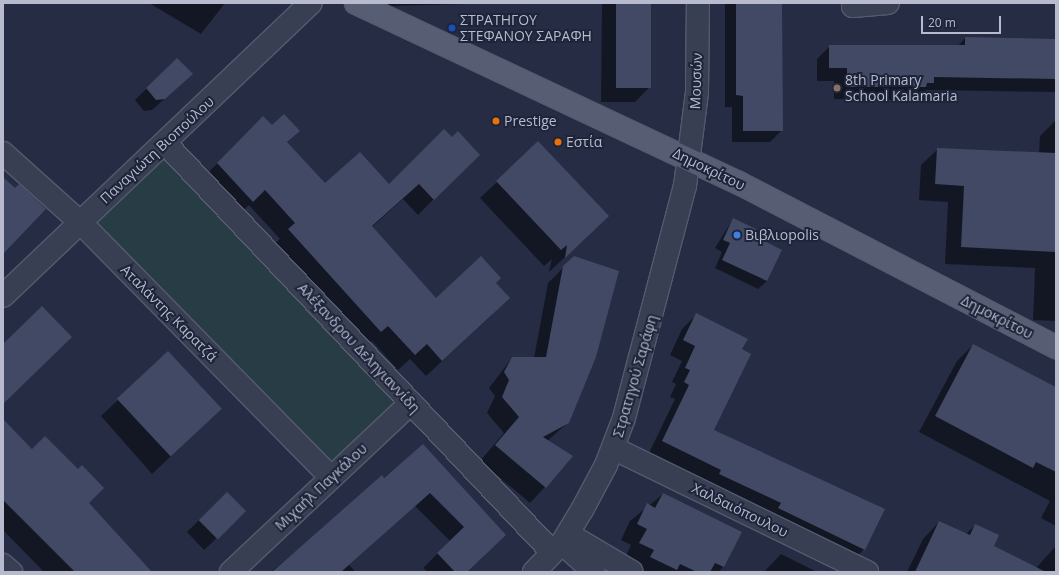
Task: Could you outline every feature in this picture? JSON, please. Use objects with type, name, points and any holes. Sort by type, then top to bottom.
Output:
[{"type":"main road","name":"Δημοκρίτου","points":[[356,3],[690,160],[1056,347]]},
{"type":"street","name":"Παναγιώτη Βιοπούλου","points":[[3,296],[311,3]]},
{"type":"street","name":"Μουσών","points":[[690,160],[697,92],[698,3]]},
{"type":"street","points":[[853,3],[853,6],[888,3]]},
{"type":"street","name":"Αλέξανδρου Δεληγιαννίδη","points":[[165,143],[411,403],[561,543]]},
{"type":"street","name":"Αταλάντης Καρατζά","points":[[3,153],[80,222],[331,477]]},
{"type":"street","name":"Στρατηγού Σαράφη","points":[[534,572],[561,543],[614,448],[645,343],[690,160]]},
{"type":"street","name":"Μιχαήλ Παγκάλου","points":[[231,572],[411,403]]},
{"type":"street","name":"Χαλδαιόπουλου","points":[[614,448],[856,570]]},
{"type":"street","points":[[561,543],[594,572]]},
{"type":"street","points":[[561,543],[632,572]]},
{"type":"street","points":[[3,565],[11,572]]},
{"type":"shaded area","points":[[162,157],[399,402],[333,466],[96,221]]},
{"type":"building","points":[[616,3],[651,3],[651,88],[616,88]]},
{"type":"building","points":[[736,3],[782,3],[783,131],[743,131],[743,96],[736,95]]},
{"type":"building","points":[[965,37],[1056,39],[1056,79],[934,77],[934,83],[927,83],[926,87],[847,87],[847,68],[829,68],[829,45],[965,45]]},
{"type":"building","points":[[177,58],[193,74],[165,99],[156,100],[146,88]]},
{"type":"building","points":[[284,114],[300,131],[287,142],[325,183],[360,152],[389,184],[444,129],[452,137],[458,131],[480,155],[434,200],[419,184],[372,226],[436,298],[481,256],[501,278],[496,283],[510,298],[442,361],[427,344],[415,355],[388,326],[381,332],[288,229],[295,223],[265,190],[253,202],[217,163],[263,116],[272,125]]},
{"type":"building","points":[[538,141],[609,216],[565,258],[567,245],[561,250],[496,181]]},
{"type":"building","points":[[937,148],[1056,153],[1056,252],[961,247],[964,186],[935,184]]},
{"type":"building","points":[[3,177],[15,188],[19,184],[46,209],[3,254]]},
{"type":"building","points":[[733,218],[756,229],[753,235],[782,250],[767,281],[722,260],[730,243],[723,240]]},
{"type":"building","points":[[574,256],[619,271],[596,357],[569,423],[543,437],[573,456],[546,488],[495,445],[519,417],[502,397],[509,380],[504,372],[512,357],[546,357],[563,266]]},
{"type":"building","points":[[42,306],[72,337],[3,404],[3,344]]},
{"type":"building","points":[[696,313],[748,339],[742,349],[751,354],[714,430],[885,509],[865,550],[778,508],[781,503],[719,474],[721,470],[662,441],[689,385],[684,382],[690,370],[685,368],[695,346],[683,340]]},
{"type":"building","points":[[973,344],[1056,387],[1056,472],[1036,462],[1033,468],[935,416]]},
{"type":"building","points":[[168,351],[222,409],[171,457],[117,399]]},
{"type":"building","points":[[3,419],[32,449],[45,436],[78,469],[82,465],[104,488],[89,503],[152,572],[75,572],[3,500]]},
{"type":"building","points":[[423,444],[506,535],[467,572],[455,572],[437,553],[464,527],[430,493],[341,572],[272,572],[382,475],[384,478]]},
{"type":"building","points":[[227,492],[246,511],[218,539],[199,520]]},
{"type":"building","points":[[663,493],[742,532],[724,567],[715,563],[710,572],[697,572],[680,564],[677,570],[650,557],[654,550],[639,543],[647,529],[637,524],[647,503],[655,508]]},
{"type":"building","points":[[939,521],[970,535],[975,524],[999,535],[994,546],[1046,572],[915,572]]},
{"type":"place","name":"ΣΤΡΑΤΗΓΟΥ ΣΤΕΦΑΝΟΥ ΣΑΡΑΦΗ","points":[[452,28]]},
{"type":"place","name":"8th Primary School Kalamaria","points":[[837,88]]},
{"type":"place","name":"Prestige","points":[[496,121]]},
{"type":"place","name":"Εστία","points":[[558,142]]},
{"type":"place","name":"Βιβλιοpolis","points":[[737,235]]}]
